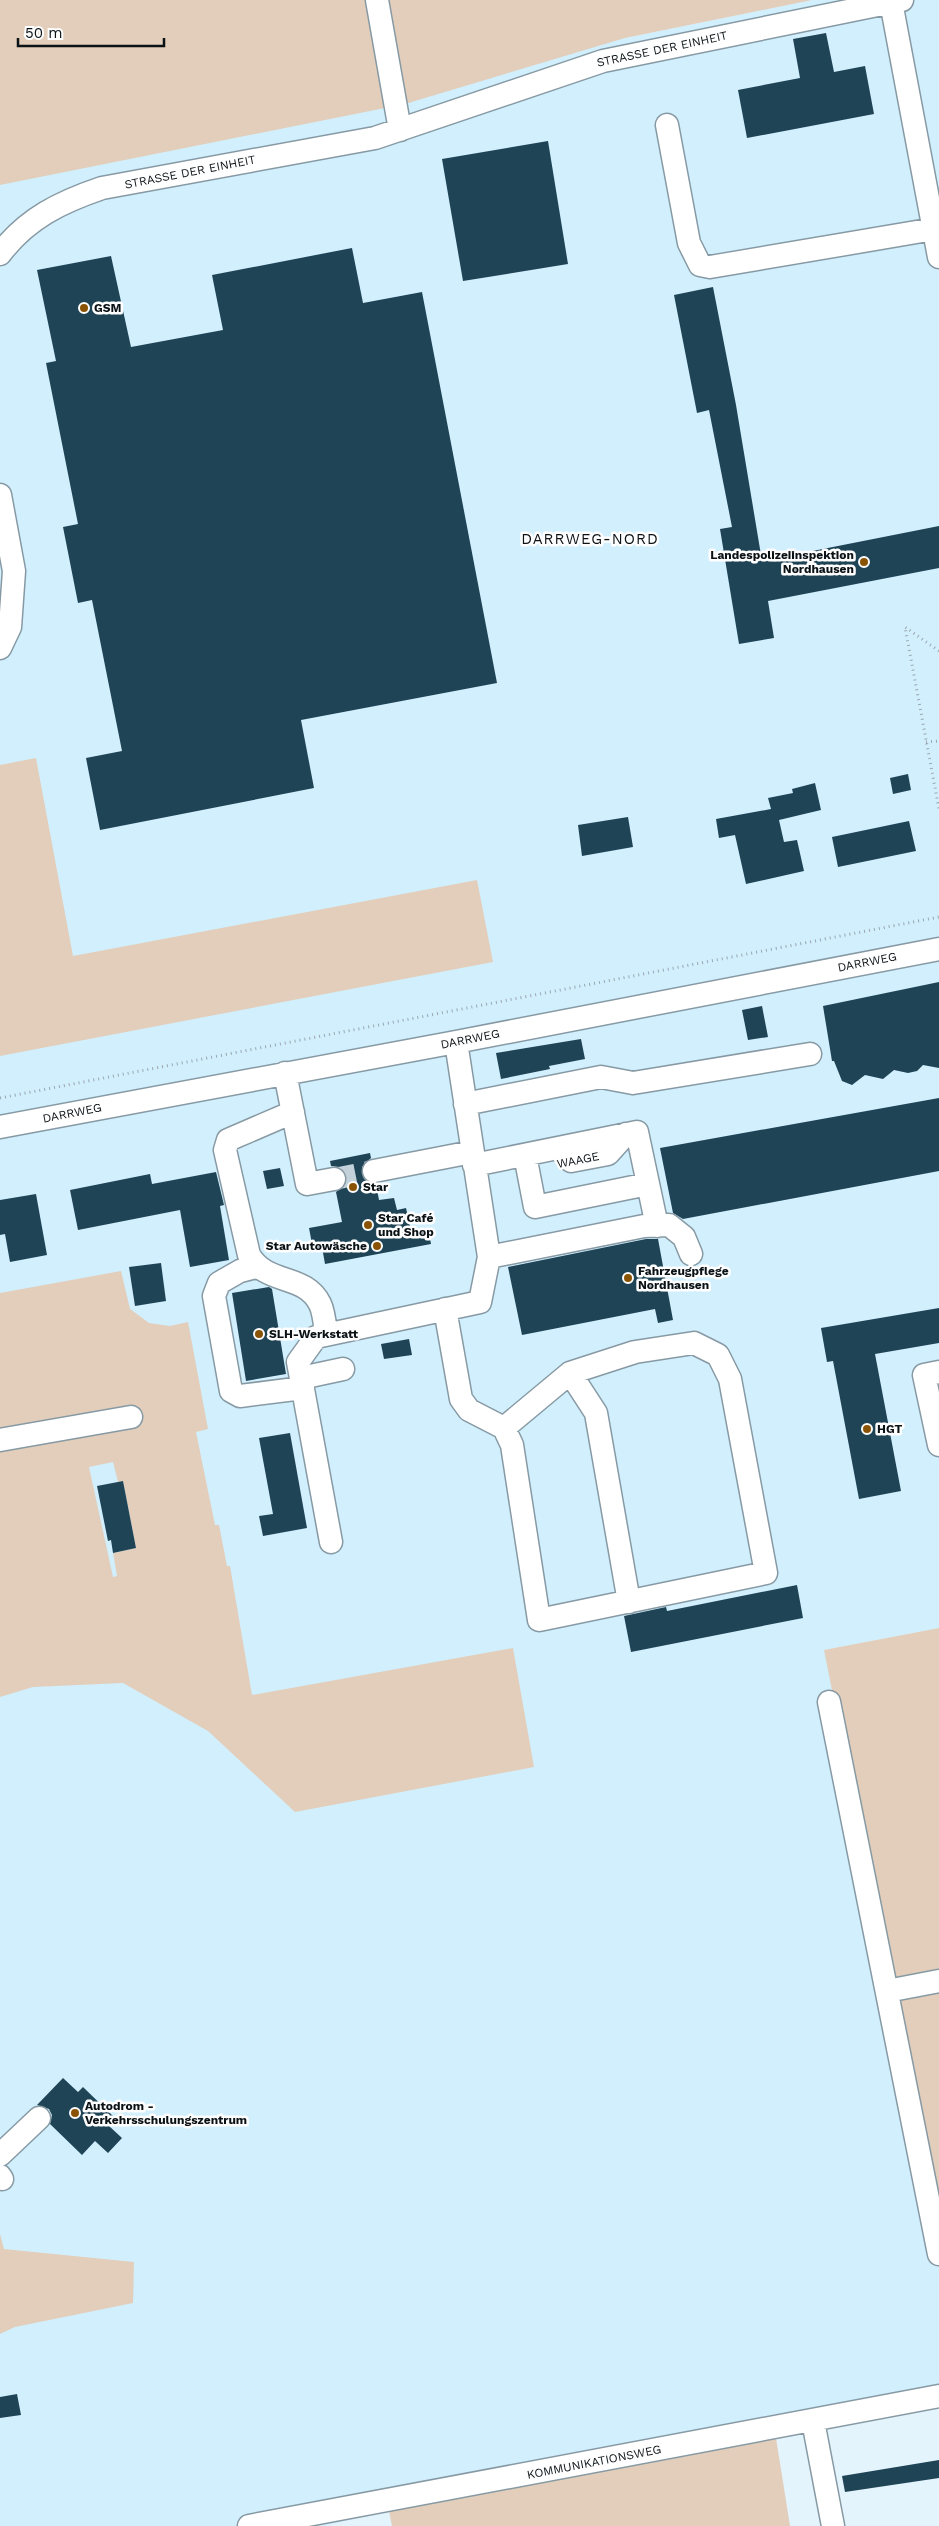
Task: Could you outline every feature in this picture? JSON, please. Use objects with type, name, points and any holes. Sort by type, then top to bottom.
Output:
[{"type":"street","points":[[377,0],[400,130]]},
{"type":"street","points":[[896,1],[939,257]]},
{"type":"street","name":"STRASSE DER EINHEIT","points":[[0,254],[28,224],[65,200],[102,188],[375,138],[603,60],[896,1]]},
{"type":"street","points":[[667,125],[689,243],[700,265],[710,267],[934,229]]},
{"type":"street","points":[[0,495],[3,526],[14,571],[10,626],[0,648]]},
{"type":"street","name":"DARRWEG","points":[[0,1127],[939,949]]},
{"type":"street","points":[[331,1542],[298,1362],[316,1337],[480,1302],[489,1257],[456,1042]]},
{"type":"street","points":[[465,1104],[601,1077],[634,1083],[810,1054]]},
{"type":"street","points":[[285,1073],[308,1184],[334,1179]]},
{"type":"street","points":[[293,1112],[228,1140],[225,1150],[250,1256],[256,1267],[275,1278],[310,1289],[321,1305],[326,1334]]},
{"type":"street","points":[[374,1171],[473,1159],[525,1155],[637,1132],[657,1226]]},
{"type":"street","points":[[525,1155],[535,1207],[648,1184]]},
{"type":"street","points":[[489,1257],[644,1226],[669,1225],[684,1237],[691,1254]]},
{"type":"street","points":[[256,1267],[240,1271],[219,1283],[214,1296],[231,1390],[240,1396],[302,1382],[343,1369]]},
{"type":"street","points":[[445,1310],[461,1399],[469,1410],[504,1428],[512,1445],[539,1620],[766,1573],[730,1379],[718,1354],[694,1343],[635,1352],[570,1374],[504,1428]]},
{"type":"street","points":[[939,1372],[924,1375],[939,1446]]},
{"type":"street","points":[[570,1374],[596,1413],[605,1474],[629,1602]]},
{"type":"street","points":[[0,1440],[131,1417]]},
{"type":"street","points":[[830,1702],[939,2254]]},
{"type":"street","points":[[887,1991],[939,1981]]},
{"type":"street","points":[[0,2154],[39,2118]]},
{"type":"street","name":"KOMMUNIKATIONSWEG","points":[[249,2526],[939,2396]]},
{"type":"street","points":[[813,2421],[833,2526]]},
{"type":"path","points":[[939,651],[904,627],[939,809]]},
{"type":"path","points":[[926,742],[939,741]]},
{"type":"path","points":[[0,1098],[939,917]]},
{"type":"shaded area","points":[[0,0],[625,38],[812,0],[939,0],[939,1628],[825,1650],[939,2230],[939,2408],[389,2511],[323,2526],[0,2526]]},
{"type":"shaded area","points":[[0,0],[812,0],[625,38],[405,104],[0,185]]},
{"type":"shaded area","points":[[36,758],[73,956],[477,880],[493,962],[0,1056],[0,765]]},
{"type":"shaded area","points":[[121,1271],[130,1309],[149,1323],[170,1326],[188,1322],[208,1429],[196,1432],[215,1525],[219,1525],[227,1566],[230,1566],[252,1695],[513,1648],[534,1767],[295,1812],[208,1731],[123,1683],[33,1687],[0,1697],[0,1293]],"holes":[[[113,1462],[118,1482],[123,1481],[136,1548],[113,1553],[117,1576],[113,1577],[89,1467]]]},
{"type":"shaded area","points":[[939,1628],[939,2230],[824,1650]]},
{"type":"shaded area","points":[[0,2234],[4,2249],[134,2262],[133,2303],[15,2327],[0,2334]]},
{"type":"shaded area","points":[[776,2438],[790,2526],[392,2526],[389,2511]]},
{"type":"building","points":[[826,33],[834,72],[865,66],[874,114],[747,138],[738,90],[800,78],[793,39]]},
{"type":"building","points":[[548,141],[568,264],[463,281],[442,159]]},
{"type":"building","points":[[352,248],[363,303],[422,292],[497,683],[301,720],[314,788],[100,830],[86,758],[122,751],[92,600],[78,603],[63,527],[78,524],[46,363],[56,361],[37,270],[111,256],[131,347],[223,330],[212,275]]},
{"type":"building","points":[[713,287],[736,405],[762,561],[939,526],[939,568],[768,601],[774,638],[739,644],[720,529],[732,527],[709,410],[697,413],[674,295]]},
{"type":"building","points":[[908,774],[911,790],[893,794],[890,778]]},
{"type":"building","points":[[815,783],[821,810],[779,820],[784,842],[797,840],[804,871],[746,884],[735,835],[719,838],[716,819],[771,809],[768,798],[793,793],[792,789]]},
{"type":"building","points":[[628,817],[633,847],[582,856],[578,825]]},
{"type":"building","points":[[909,821],[916,851],[838,867],[832,837]]},
{"type":"building","points":[[939,982],[939,1068],[923,1065],[917,1071],[908,1073],[894,1070],[883,1079],[865,1075],[852,1085],[842,1081],[834,1061],[832,1061],[823,1006]]},
{"type":"building","points":[[762,1006],[768,1037],[748,1040],[742,1010]]},
{"type":"building","points":[[581,1039],[585,1059],[549,1066],[550,1069],[501,1079],[496,1053]]},
{"type":"building","points":[[939,1098],[939,1171],[683,1219],[673,1213],[660,1148]]},
{"type":"building","points":[[370,1153],[371,1158],[362,1167],[364,1179],[376,1184],[379,1200],[394,1198],[397,1210],[406,1208],[411,1231],[428,1228],[431,1244],[325,1264],[322,1247],[313,1249],[309,1228],[342,1222],[336,1192],[346,1184],[347,1176],[339,1167],[331,1166],[330,1161]]},
{"type":"building","points":[[280,1168],[284,1186],[267,1189],[263,1171]]},
{"type":"building","points":[[216,1172],[224,1205],[220,1206],[229,1260],[190,1267],[180,1210],[78,1230],[70,1190],[150,1174],[152,1184]]},
{"type":"building","points":[[36,1194],[47,1255],[10,1262],[5,1234],[0,1235],[0,1200]]},
{"type":"building","points":[[646,1239],[658,1239],[673,1320],[658,1323],[655,1309],[522,1335],[508,1267]]},
{"type":"building","points":[[161,1263],[166,1301],[135,1306],[129,1267]]},
{"type":"building","name":"SLH-Werkstatt","points":[[269,1287],[272,1289],[286,1374],[246,1381],[232,1293]]},
{"type":"building","points":[[939,1308],[939,1343],[875,1354],[901,1491],[859,1499],[833,1361],[827,1362],[821,1328]]},
{"type":"building","points":[[409,1339],[412,1355],[384,1359],[381,1344]]},
{"type":"building","points":[[290,1433],[307,1528],[263,1536],[259,1516],[273,1514],[259,1438]]},
{"type":"building","points":[[123,1481],[136,1548],[113,1553],[111,1540],[108,1541],[97,1486]]},
{"type":"building","points":[[797,1585],[803,1618],[631,1652],[624,1616],[666,1607],[667,1611]]},
{"type":"building","name":"Autodrom - Verkehrsschulungszentrum","points":[[63,2078],[78,2092],[83,2087],[116,2119],[109,2126],[122,2138],[108,2153],[95,2141],[82,2155],[50,2124],[52,2115],[49,2109],[37,2105]]},
{"type":"building","points":[[17,2394],[21,2415],[0,2418],[0,2397]]},
{"type":"building","points":[[939,2460],[939,2478],[845,2492],[842,2476]]},
{"type":"tunnel","points":[[334,1179],[374,1171]]},
{"type":"place","name":"GSM","points":[[84,308]]},
{"type":"place","name":"Landespolizeiinspektion Nordhausen","points":[[864,562]]},
{"type":"place","name":"Star","points":[[353,1187]]},
{"type":"place","name":"Star Café und Shop","points":[[368,1225]]},
{"type":"place","name":"Star Autowäsche","points":[[377,1246]]},
{"type":"place","name":"Fahrzeugpflege Nordhausen","points":[[628,1278]]},
{"type":"place","name":"SLH-Werkstatt","points":[[259,1334]]},
{"type":"place","name":"HGT","points":[[867,1429]]},
{"type":"place","name":"Autodrom - Verkehrsschulungszentrum","points":[[75,2113]]},
{"type":"district","name":"DARRWEG-NORD","points":[[590,539]]}]
